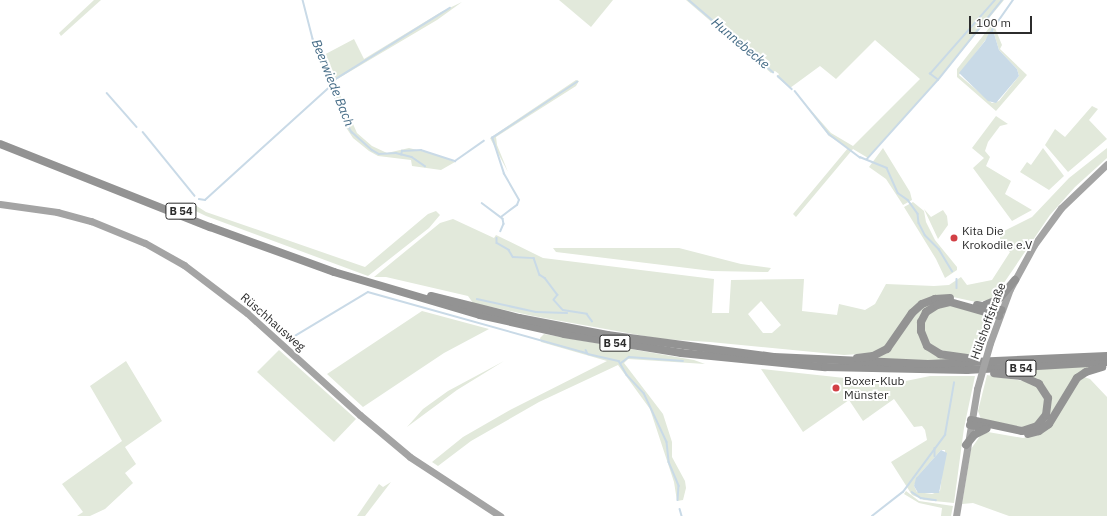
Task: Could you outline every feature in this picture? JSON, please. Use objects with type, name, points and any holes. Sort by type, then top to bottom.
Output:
[{"type":"highway","name":"B 54","points":[[0,140],[255,240],[366,280],[508,315],[606,335],[696,349],[818,360],[921,364],[1032,361],[1107,356]]},
{"type":"highway","name":"B 54","points":[[0,144],[244,240],[366,280],[493,318],[650,349],[789,364],[938,370],[1107,362]]},
{"type":"highway","points":[[980,305],[996,301],[1015,280]]},
{"type":"highway","points":[[818,360],[865,357],[883,351],[895,341],[915,310],[930,300],[949,298],[980,305],[1000,313]]},
{"type":"highway","points":[[1000,313],[954,303],[941,303],[932,307],[925,314],[921,322],[921,335],[928,347],[942,355],[964,358],[1011,358],[1032,361]]},
{"type":"highway","points":[[970,422],[987,428],[1024,434],[1042,430],[1054,417],[1077,378],[1090,370],[1107,366]]},
{"type":"highway","points":[[938,370],[956,373],[1021,376],[1039,384],[1048,398],[1046,415],[1040,424],[1030,429],[1015,430],[970,422]]},
{"type":"highway","points":[[966,445],[977,433],[987,428]]},
{"type":"main road","name":"Hülshoffstraße","points":[[956,516],[966,445],[977,389],[1000,313],[1015,280],[1054,217],[1107,164]]},
{"type":"main road","name":"Rüschhausweg","points":[[0,204],[57,212],[91,221],[140,241],[184,265],[247,313],[404,452],[452,487],[500,516]]},
{"type":"shaded area","points":[[94,0],[101,0],[61,36],[59,33]]},
{"type":"shaded area","points":[[559,0],[613,0],[591,27]]},
{"type":"shaded area","points":[[686,0],[1004,0],[937,81],[868,158],[853,149],[796,217],[793,214],[848,148],[829,136],[795,92],[831,133],[853,146],[920,79],[875,40],[836,79],[820,66],[790,88],[777,77],[779,74],[775,71],[771,73]]},
{"type":"shaded area","points":[[462,2],[437,20],[334,81],[357,133],[372,146],[387,153],[409,148],[434,154],[455,162],[441,170],[412,166],[411,160],[378,156],[369,151],[353,138],[343,123],[320,57],[354,39],[364,59],[441,12]]},
{"type":"shaded area","points":[[993,23],[1002,45],[1000,49],[1027,75],[996,111],[957,77],[957,69]],"holes":[[[993,30],[999,50],[1017,69],[1019,76],[999,101],[992,103],[959,75]]]},
{"type":"shaded area","points":[[576,80],[579,81],[576,86],[496,137],[497,145],[508,172],[490,138]]},
{"type":"shaded area","points":[[1092,106],[1098,109],[1089,120],[1107,139],[1068,172],[1045,145],[1055,129],[1065,137]]},
{"type":"shaded area","points":[[996,116],[1008,124],[1000,126],[988,142],[985,151],[990,157],[986,166],[1011,181],[1005,194],[1032,210],[1012,221],[973,168],[984,158],[972,148]]},
{"type":"shaded area","points":[[883,148],[910,192],[912,200],[903,205],[886,179],[869,167]]},
{"type":"shaded area","points":[[1043,148],[1064,176],[1049,190],[1020,172],[1027,162],[1031,165]]},
{"type":"shaded area","points":[[1107,148],[1107,158],[1075,187],[1050,215],[993,299],[976,302],[953,297],[930,298],[886,346],[874,353],[844,355],[710,342],[661,339],[533,316],[473,303],[468,296],[386,277],[374,277],[440,223],[453,219],[494,238],[496,235],[543,258],[714,279],[712,313],[729,313],[731,280],[804,279],[802,311],[837,315],[839,304],[865,310],[875,304],[886,284],[934,286],[949,285],[961,277],[967,285],[992,280],[1010,252],[1000,244],[1000,233],[1032,217],[1069,178]],"holes":[[[761,301],[781,325],[772,333],[763,333],[748,314]]]},
{"type":"shaded area","points":[[913,202],[924,211],[926,222],[935,240],[957,267],[957,270],[945,278],[936,259],[904,207]]},
{"type":"shaded area","points":[[192,203],[206,212],[365,267],[428,214],[436,211],[440,215],[429,228],[368,276],[206,216],[181,204]]},
{"type":"shaded area","points":[[924,209],[931,217],[943,210],[947,216],[948,225],[938,239]]},
{"type":"shaded area","points":[[553,248],[679,248],[741,264],[771,268],[768,272],[712,271],[556,252]]},
{"type":"shaded area","points":[[935,301],[924,311],[922,342],[962,361],[871,359],[878,357],[917,311]]},
{"type":"shaded area","points":[[951,305],[988,315],[990,319],[980,357],[964,356],[933,348],[924,333],[925,319],[935,308]]},
{"type":"shaded area","points":[[422,311],[489,329],[444,353],[363,407],[327,374]]},
{"type":"shaded area","points":[[544,334],[694,360],[705,364],[628,359],[624,363],[663,414],[672,442],[672,457],[685,481],[686,488],[683,500],[677,501],[674,482],[650,409],[618,365],[539,402],[471,441],[438,466],[432,462],[463,437],[510,410],[607,361],[541,342],[540,338]]},
{"type":"shaded area","points":[[279,350],[356,419],[334,442],[257,372]]},
{"type":"shaded area","points":[[126,361],[162,421],[125,447],[136,464],[125,473],[133,483],[105,509],[90,516],[77,516],[83,512],[62,484],[122,441],[90,386]]},
{"type":"shaded area","points":[[504,361],[457,390],[407,427],[423,409],[448,391]]},
{"type":"shaded area","points":[[1092,366],[1086,370],[1055,414],[1042,424],[1047,392],[1003,371]]},
{"type":"shaded area","points":[[761,369],[863,380],[901,382],[930,376],[975,376],[964,428],[954,503],[924,500],[912,495],[891,462],[927,440],[925,430],[922,426],[914,427],[894,399],[863,421],[849,400],[803,432]],"holes":[[[941,450],[945,450],[940,491],[932,494],[917,492],[914,486],[918,476]]]},
{"type":"shaded area","points":[[987,375],[1035,383],[1046,400],[1041,419],[1027,428],[981,419],[978,411]]},
{"type":"shaded area","points":[[1084,377],[1090,379],[1107,397],[1107,516],[1009,516],[973,503],[962,504],[971,449],[980,436],[988,432],[1023,438],[1042,433],[1073,387]]},
{"type":"shaded area","points":[[391,482],[365,516],[357,516],[379,484],[383,487]]},
{"type":"shaded area","points":[[906,491],[919,501],[953,506],[951,516],[941,516],[942,508],[919,503],[904,494]]},
{"type":"water","points":[[993,30],[999,50],[1017,69],[1019,76],[996,103],[988,101],[959,73],[985,41],[990,31]]},
{"type":"water","points":[[941,450],[947,453],[939,493],[918,493],[914,486],[916,478]]},
{"type":"waterway","name":"Beerwiede Bach","points":[[303,0],[313,39],[322,55],[325,71],[342,115],[352,132],[372,150],[379,154],[396,153],[412,157],[425,166]]},
{"type":"waterway","name":"Hunnebecke","points":[[689,0],[773,72]]},
{"type":"waterway","points":[[867,159],[938,80],[930,74],[995,0]]},
{"type":"waterway","points":[[938,80],[1002,0]]},
{"type":"waterway","points":[[992,30],[1013,0]]},
{"type":"waterway","points":[[331,82],[450,8]]},
{"type":"waterway","name":"Hunnebecke","points":[[778,76],[792,89]]},
{"type":"waterway","points":[[501,217],[517,205],[519,200],[504,174],[492,138],[577,82]]},
{"type":"waterway","points":[[199,199],[205,200],[332,85]]},
{"type":"waterway","name":"Hunnebecke","points":[[795,91],[829,134],[860,157],[887,168],[898,193],[908,200],[918,214],[919,223],[925,235],[939,249],[952,271]]},
{"type":"waterway","points":[[107,93],[137,127]]},
{"type":"waterway","points":[[143,132],[195,196]]},
{"type":"waterway","points":[[401,155],[402,151],[421,150],[455,161],[484,141]]},
{"type":"waterway","name":"Beerwiede Bach","points":[[482,203],[503,219],[504,224],[501,231]]},
{"type":"waterway","name":"Beerwiede Bach","points":[[497,238],[497,243],[509,250],[513,257],[534,258],[540,275],[545,278],[558,295],[554,300],[563,310],[587,314],[592,321]]},
{"type":"waterway","name":"Hunnebecke","points":[[957,279],[957,288]]},
{"type":"waterway","points":[[295,336],[368,292],[587,353]]},
{"type":"waterway","points":[[477,299],[536,312],[567,313]]},
{"type":"waterway","name":"Beerwiede Bach","points":[[586,350],[588,354],[619,361],[627,375],[644,393],[667,442],[669,462],[679,486],[678,500]]},
{"type":"waterway","points":[[621,363],[629,357],[683,361]]},
{"type":"waterway","name":"Hunnebecke","points":[[872,516],[903,492],[945,435],[954,383]]},
{"type":"waterway","name":"Hunnebecke","points":[[935,448],[935,456]]},
{"type":"waterway","points":[[912,492],[921,498],[936,500]]},
{"type":"waterway","name":"Beerwiede Bach","points":[[680,509],[682,516]]},
{"type":"place","name":"Kita Die Krokodile e.V","points":[[954,238]]},
{"type":"place","name":"Boxer-Klub Münster","points":[[836,388]]}]
